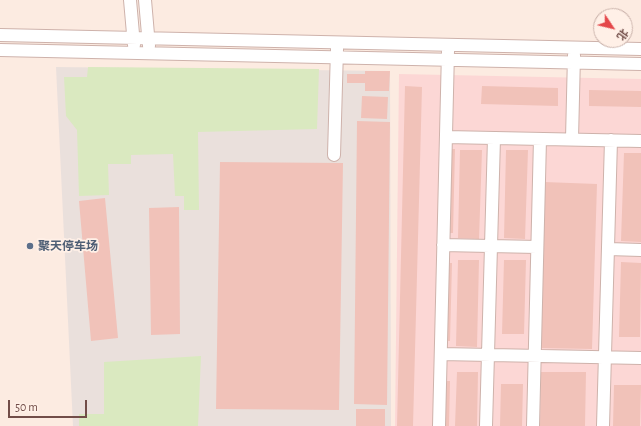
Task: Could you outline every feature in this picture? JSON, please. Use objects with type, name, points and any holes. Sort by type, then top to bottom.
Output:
[{"type":"street","points":[[130,0],[135,53]]},
{"type":"street","points":[[145,0],[150,53]]},
{"type":"street","points":[[0,35],[641,48]]},
{"type":"street","points":[[334,155],[337,42]]},
{"type":"street","points":[[439,426],[448,44]]},
{"type":"street","points":[[572,139],[574,47]]},
{"type":"street","points":[[0,50],[641,64]]},
{"type":"street","points":[[446,137],[641,141]]},
{"type":"street","points":[[486,426],[494,138]]},
{"type":"street","points":[[533,426],[540,139]]},
{"type":"street","points":[[603,426],[611,140]]},
{"type":"street","points":[[443,245],[537,247]]},
{"type":"street","points":[[608,249],[641,250]]},
{"type":"street","points":[[441,354],[641,358]]},
{"type":"shaded area","points":[[56,67],[390,71],[391,426],[73,426]]},
{"type":"shaded area","points":[[399,74],[641,79],[641,426],[395,426]]},
{"type":"green space","points":[[88,67],[319,69],[317,129],[198,132],[199,210],[184,210],[184,196],[175,196],[173,154],[131,155],[131,164],[108,164],[109,195],[79,196],[77,130],[66,116],[64,77],[87,77]]},
{"type":"green space","points":[[201,356],[198,426],[79,426],[79,414],[104,414],[104,362]]},
{"type":"building","points":[[365,71],[390,71],[389,91],[365,91],[365,83],[347,83],[347,74],[365,74]]},
{"type":"building","points":[[405,86],[422,87],[413,426],[397,426]]},
{"type":"building","points":[[482,86],[558,88],[558,106],[481,104]]},
{"type":"building","points":[[589,90],[641,91],[641,107],[589,106]]},
{"type":"building","points":[[362,96],[388,97],[387,119],[361,118]]},
{"type":"building","points":[[357,121],[390,122],[387,405],[354,404]]},
{"type":"building","points":[[447,149],[455,149],[453,233],[445,233]]},
{"type":"building","points":[[460,150],[482,150],[479,239],[458,238]]},
{"type":"building","points":[[506,150],[528,150],[525,239],[504,238]]},
{"type":"building","points":[[624,153],[641,153],[641,242],[621,241]]},
{"type":"building","points":[[220,162],[343,163],[339,410],[216,409]]},
{"type":"building","points":[[544,182],[597,184],[592,349],[540,348]]},
{"type":"building","points":[[105,198],[118,338],[91,341],[79,201]]},
{"type":"building","points":[[179,207],[180,334],[151,335],[149,208]]},
{"type":"building","points":[[458,260],[479,260],[477,347],[456,346]]},
{"type":"building","points":[[504,260],[526,260],[524,334],[502,334]]},
{"type":"building","points":[[621,262],[641,263],[640,337],[619,337]]},
{"type":"building","points":[[444,263],[452,263],[450,341],[442,341]]},
{"type":"building","points":[[457,372],[478,372],[477,426],[455,426]]},
{"type":"building","points":[[541,372],[586,372],[585,426],[540,426]]},
{"type":"building","points":[[444,381],[450,381],[449,426],[443,426]]},
{"type":"building","points":[[501,384],[523,384],[522,426],[500,426]]},
{"type":"building","points":[[614,385],[641,385],[640,426],[613,426]]},
{"type":"building","points":[[356,409],[385,409],[385,426],[356,426]]},
{"type":"place","name":"聚天停车场","points":[[30,246]]}]
